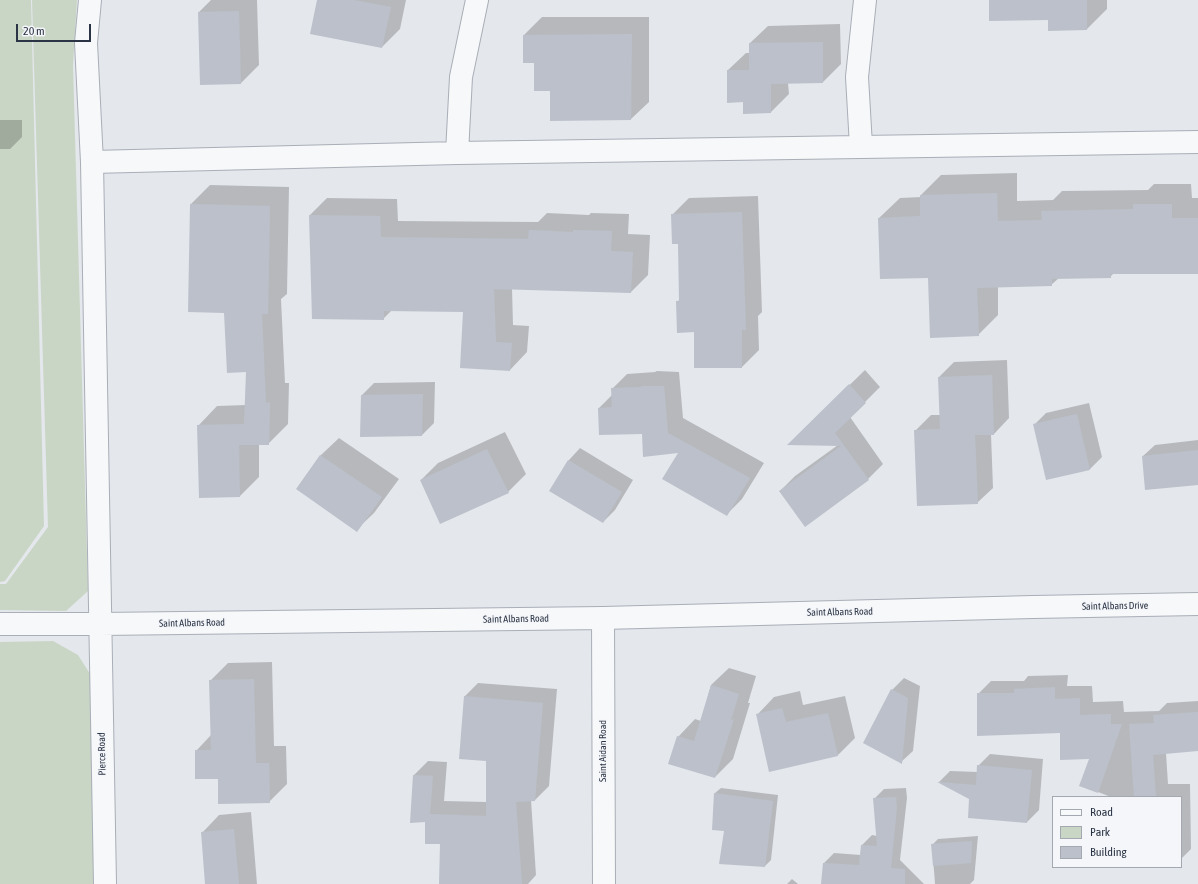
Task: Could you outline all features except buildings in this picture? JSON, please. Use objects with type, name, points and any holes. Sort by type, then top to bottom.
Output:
[{"type":"street","name":"Pierce Road","points":[[90,0],[86,43],[92,162],[105,884]]},
{"type":"street","points":[[457,152],[461,78],[477,0]]},
{"type":"street","points":[[861,146],[857,77],[865,0]]},
{"type":"street","points":[[92,162],[457,152],[1198,142]]},
{"type":"street","name":"Saint Albans Drive","points":[[1033,607],[1198,604]]},
{"type":"street","name":"Saint Albans Road","points":[[0,624],[603,618],[1033,607]]},
{"type":"street","name":"Saint Aidan Road","points":[[603,618],[604,884]]},
{"type":"green space","points":[[0,0],[31,0],[44,526],[5,581],[0,582]]},
{"type":"green space","points":[[32,0],[77,0],[73,66],[88,591],[66,611],[0,610],[0,584],[6,584],[48,527]]},
{"type":"green space","points":[[53,641],[78,655],[92,677],[95,884],[0,884],[0,642]]}]
